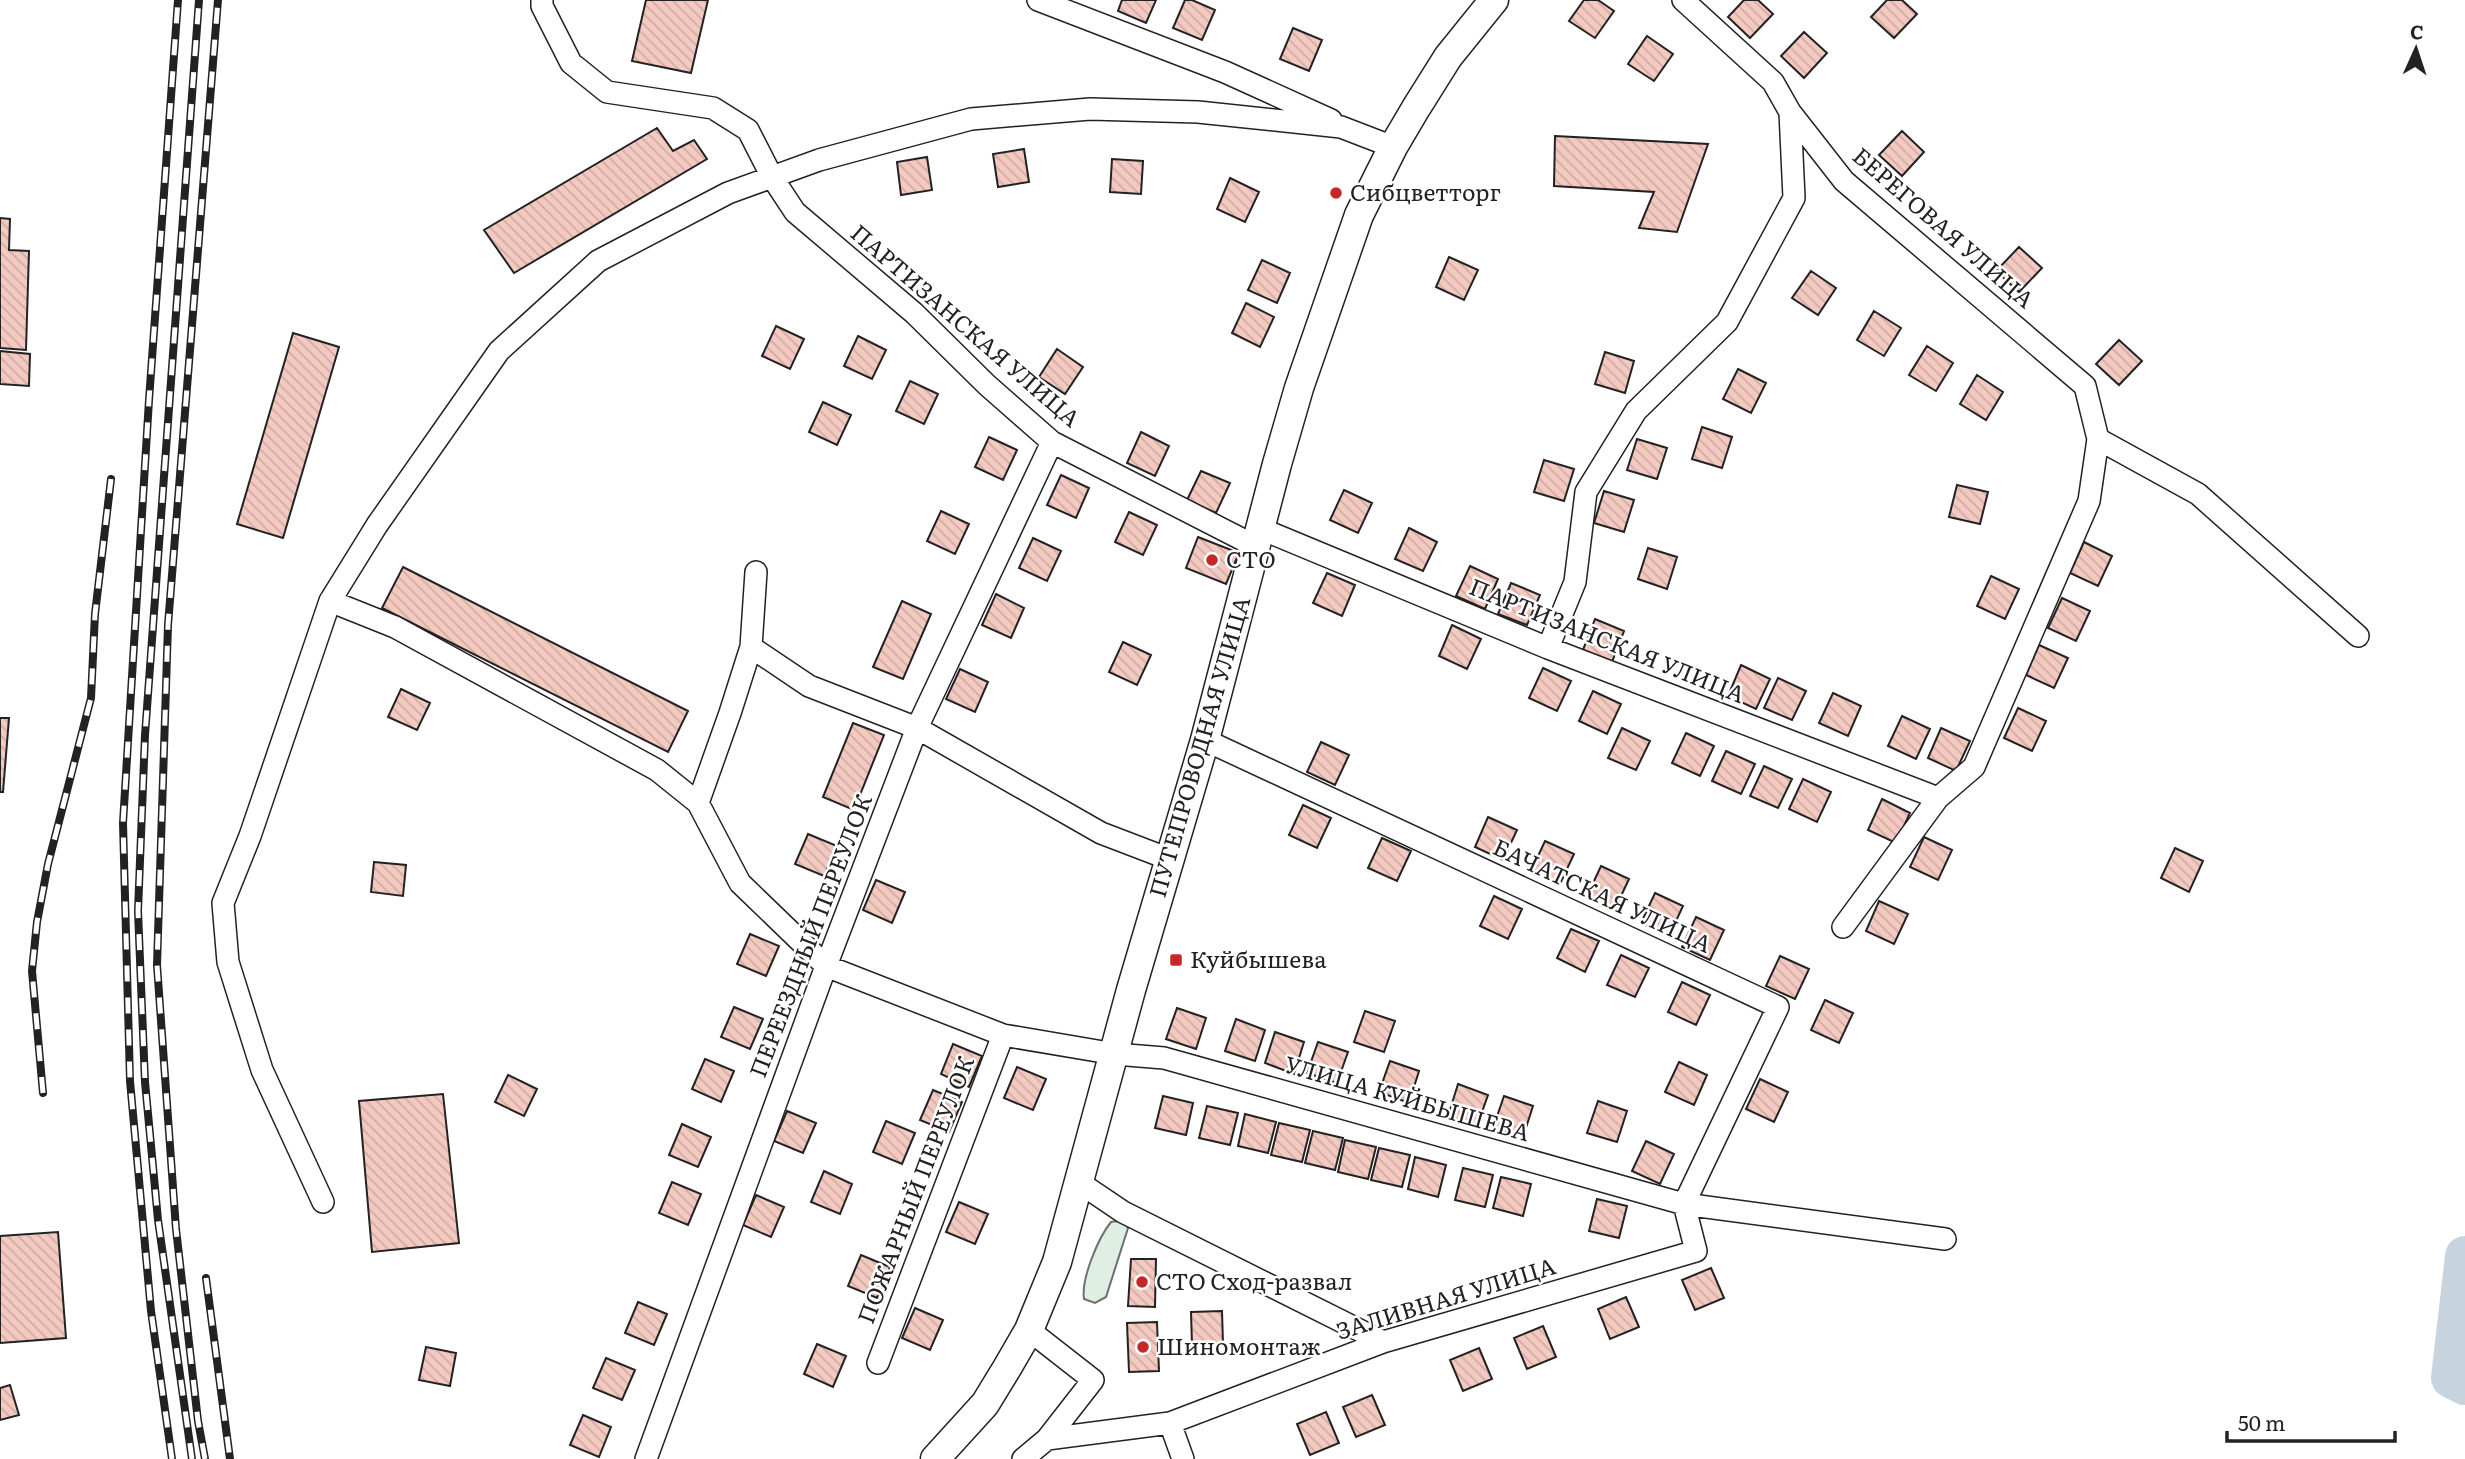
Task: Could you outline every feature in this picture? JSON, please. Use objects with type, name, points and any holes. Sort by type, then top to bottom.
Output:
[{"type":"main road","name":"ПУТЕПРОВОДНАЯ УЛИЦА","points":[[935,1459],[985,1404],[1030,1330],[1056,1262],[1205,740],[1257,537],[1299,388],[1334,282],[1386,145],[1485,3]]},
{"type":"street","name":"ПАРТИЗАНСКАЯ УЛИЦА","points":[[542,0],[542,6],[571,63],[607,92],[713,108],[748,130],[772,177],[795,212],[914,313],[987,385],[1052,442],[1257,537],[1937,798]]},
{"type":"street","points":[[1038,0],[1225,72],[1386,145]]},
{"type":"street","name":"БЕРЕГОВАЯ УЛИЦА","points":[[1683,0],[1773,82],[1790,112],[1844,181],[2085,386],[2098,439]]},
{"type":"street","points":[[323,1202],[262,1070],[228,962],[223,903],[250,836],[330,601],[377,526],[499,351],[598,261],[729,193],[819,160],[971,119],[1090,109],[1198,112],[1341,127],[1386,145]]},
{"type":"street","points":[[1548,648],[1575,582],[1586,492],[1636,411],[1727,322],[1794,198],[1790,112]]},
{"type":"street","points":[[1843,927],[1937,798],[1974,768],[2089,500],[2098,439],[2198,494],[2358,636]]},
{"type":"street","name":"ПЕРЕЕЗДНЫЙ ПЕРЕУЛОК","points":[[646,1459],[826,966],[917,728],[1052,442]]},
{"type":"street","points":[[698,803],[751,647],[756,572]]},
{"type":"street","points":[[330,601],[394,627],[657,770],[698,803],[740,883],[826,966]]},
{"type":"street","points":[[751,647],[809,686],[917,728],[1101,833],[1169,859]]},
{"type":"street","name":"БАЧАТСКАЯ УЛИЦА","points":[[1205,740],[1778,1007],[1684,1204]]},
{"type":"street","name":"УЛИЦА КУЙБЫШЕВА","points":[[826,966],[1003,1035],[1115,1054],[1164,1058],[1684,1204],[1945,1239]]},
{"type":"street","name":"ПОЖАРНЫЙ ПЕРЕУЛОК","points":[[878,1363],[1003,1035]]},
{"type":"street","points":[[1080,1183],[1123,1212],[1383,1342]]},
{"type":"street","name":"ЗАЛИВНАЯ УЛИЦА","points":[[1047,1439],[1170,1423],[1383,1342],[1696,1251],[1684,1204]]},
{"type":"street","points":[[1023,1459],[1047,1439],[1093,1380],[1030,1330]]},
{"type":"street","points":[[1170,1423],[1183,1459]]},
{"type":"green space","points":[[1124,1220],[1128,1228],[1106,1297],[1095,1303],[1084,1299],[1088,1270],[1101,1238],[1111,1222]]},
{"type":"building","points":[[646,0],[708,0],[691,73],[632,61]]},
{"type":"building","points":[[1122,0],[1156,0],[1146,23],[1118,11]]},
{"type":"building","points":[[1185,0],[1192,0],[1215,10],[1202,40],[1173,28]]},
{"type":"building","points":[[1584,0],[1598,0],[1614,11],[1595,38],[1569,21]]},
{"type":"building","points":[[1744,0],[1758,0],[1773,14],[1750,38],[1728,17]]},
{"type":"building","points":[[1887,0],[1902,0],[1917,14],[1894,38],[1871,17]]},
{"type":"building","points":[[1293,28],[1322,40],[1309,71],[1280,59]]},
{"type":"building","points":[[1804,32],[1827,53],[1804,78],[1781,56]]},
{"type":"building","points":[[1647,36],[1673,54],[1654,81],[1628,64]]},
{"type":"building","points":[[657,128],[673,151],[694,140],[707,159],[514,273],[484,230]]},
{"type":"building","points":[[1902,131],[1924,152],[1902,176],[1879,155]]},
{"type":"building","points":[[1555,136],[1708,144],[1677,232],[1639,228],[1654,192],[1554,186]]},
{"type":"building","points":[[1024,149],[1029,182],[998,187],[993,154]]},
{"type":"building","points":[[927,157],[932,190],[901,195],[897,162]]},
{"type":"building","points":[[1112,159],[1143,161],[1141,194],[1110,192]]},
{"type":"building","points":[[1230,178],[1259,192],[1245,222],[1217,209]]},
{"type":"building","points":[[0,218],[10,219],[9,250],[29,251],[26,350],[0,348]]},
{"type":"building","points":[[2019,247],[2042,268],[2019,292],[1996,271]]},
{"type":"building","points":[[1449,257],[1478,270],[1464,300],[1436,287]]},
{"type":"building","points":[[1262,260],[1290,273],[1277,303],[1248,290]]},
{"type":"building","points":[[1811,271],[1836,288],[1818,315],[1792,298]]},
{"type":"building","points":[[1246,303],[1274,317],[1260,347],[1232,333]]},
{"type":"building","points":[[1874,311],[1901,328],[1884,356],[1857,340]]},
{"type":"building","points":[[776,326],[804,339],[790,369],[762,356]]},
{"type":"building","points":[[293,333],[339,347],[283,538],[237,524]]},
{"type":"building","points":[[858,336],[886,350],[872,379],[844,366]]},
{"type":"building","points":[[2119,340],[2142,361],[2119,385],[2096,364]]},
{"type":"building","points":[[1927,346],[1953,363],[1936,391],[1909,375]]},
{"type":"building","points":[[1057,349],[1083,367],[1065,394],[1039,377]]},
{"type":"building","points":[[0,351],[30,354],[29,386],[0,384]]},
{"type":"building","points":[[1605,352],[1634,361],[1625,393],[1595,384]]},
{"type":"building","points":[[1738,369],[1766,383],[1751,413],[1723,399]]},
{"type":"building","points":[[1977,375],[2003,392],[1986,420],[1960,404]]},
{"type":"building","points":[[910,381],[938,394],[924,424],[896,411]]},
{"type":"building","points":[[823,402],[851,415],[837,445],[809,432]]},
{"type":"building","points":[[1702,427],[1732,437],[1722,468],[1692,459]]},
{"type":"building","points":[[1141,432],[1169,446],[1155,476],[1127,463]]},
{"type":"building","points":[[989,437],[1017,450],[1003,480],[975,467]]},
{"type":"building","points":[[1637,439],[1667,448],[1657,479],[1627,470]]},
{"type":"building","points":[[1544,460],[1574,469],[1564,501],[1534,492]]},
{"type":"building","points":[[1201,471],[1230,483],[1216,513],[1187,500]]},
{"type":"building","points":[[1061,475],[1089,488],[1076,518],[1047,505]]},
{"type":"building","points":[[1957,485],[1988,492],[1980,524],[1949,517]]},
{"type":"building","points":[[1344,490],[1372,503],[1358,533],[1330,520]]},
{"type":"building","points":[[1604,491],[1634,500],[1624,532],[1594,523]]},
{"type":"building","points":[[941,511],[969,524],[955,554],[927,541]]},
{"type":"building","points":[[1129,512],[1157,525],[1143,555],[1115,542]]},
{"type":"building","points":[[1409,528],[1437,542],[1423,571],[1395,559]]},
{"type":"building","name":"СТО","points":[[1198,537],[1239,553],[1226,584],[1186,568]]},
{"type":"building","points":[[1033,538],[1061,551],[1047,581],[1019,568]]},
{"type":"building","points":[[2084,542],[2112,556],[2098,586],[2070,573]]},
{"type":"building","points":[[1648,548],[1677,557],[1667,589],[1638,579]]},
{"type":"building","points":[[1470,566],[1498,579],[1485,609],[1456,596]]},
{"type":"building","points":[[403,567],[688,711],[668,752],[382,608]]},
{"type":"building","points":[[1327,573],[1355,585],[1342,616],[1313,603]]},
{"type":"building","points":[[1991,576],[2019,589],[2005,619],[1977,606]]},
{"type":"building","points":[[1511,583],[1540,595],[1527,625],[1498,614]]},
{"type":"building","points":[[996,594],[1024,608],[1011,638],[982,625]]},
{"type":"building","points":[[2062,598],[2090,611],[2076,641],[2048,628]]},
{"type":"building","points":[[902,601],[931,614],[903,679],[873,667]]},
{"type":"building","points":[[1595,619],[1624,631],[1612,662],[1583,650]]},
{"type":"building","points":[[1452,625],[1481,639],[1467,669],[1439,656]]},
{"type":"building","points":[[1123,642],[1151,655],[1137,685],[1109,672]]},
{"type":"building","points":[[2039,645],[2068,658],[2054,688],[2026,675]]},
{"type":"building","points":[[1741,665],[1770,679],[1756,709],[1728,696]]},
{"type":"building","points":[[1543,668],[1571,681],[1557,711],[1529,698]]},
{"type":"building","points":[[960,669],[988,682],[975,712],[946,699]]},
{"type":"building","points":[[1778,678],[1806,691],[1792,720],[1764,708]]},
{"type":"building","points":[[401,689],[430,703],[417,730],[388,717]]},
{"type":"building","points":[[1593,691],[1621,704],[1607,734],[1579,721]]},
{"type":"building","points":[[1833,693],[1861,706],[1848,736],[1819,723]]},
{"type":"building","points":[[2018,708],[2046,721],[2032,751],[2004,738]]},
{"type":"building","points":[[1902,716],[1930,729],[1916,759],[1888,746]]},
{"type":"building","points":[[0,718],[9,718],[3,792],[0,792]]},
{"type":"building","points":[[853,723],[884,735],[854,810],[823,797]]},
{"type":"building","points":[[1622,728],[1650,741],[1636,770],[1608,758]]},
{"type":"building","points":[[1941,728],[1970,741],[1956,771],[1928,758]]},
{"type":"building","points":[[1686,733],[1714,746],[1700,776],[1672,763]]},
{"type":"building","points":[[1321,742],[1349,755],[1335,785],[1307,772]]},
{"type":"building","points":[[1726,751],[1755,764],[1741,794],[1712,781]]},
{"type":"building","points":[[1764,766],[1792,779],[1778,808],[1750,796]]},
{"type":"building","points":[[1803,779],[1831,792],[1817,822],[1789,809]]},
{"type":"building","points":[[1882,799],[1910,813],[1896,843],[1868,830]]},
{"type":"building","points":[[1303,805],[1331,818],[1317,848],[1289,835]]},
{"type":"building","points":[[1488,817],[1517,830],[1503,860],[1475,847]]},
{"type":"building","points":[[808,834],[837,846],[824,876],[795,864]]},
{"type":"building","points":[[1924,837],[1952,850],[1938,880],[1910,867]]},
{"type":"building","points":[[1382,838],[1411,851],[1397,881],[1368,868]]},
{"type":"building","points":[[1545,841],[1574,854],[1560,884],[1531,871]]},
{"type":"building","points":[[2175,848],[2203,861],[2189,892],[2161,878]]},
{"type":"building","points":[[374,862],[406,865],[403,896],[371,892]]},
{"type":"building","points":[[1601,866],[1629,879],[1615,909],[1587,896]]},
{"type":"building","points":[[876,880],[905,892],[892,923],[863,910]]},
{"type":"building","points":[[1655,893],[1683,906],[1669,936],[1641,923]]},
{"type":"building","points":[[1494,896],[1522,909],[1508,939],[1480,926]]},
{"type":"building","points":[[1879,901],[1908,914],[1894,944],[1866,931]]},
{"type":"building","points":[[1696,917],[1724,930],[1710,960],[1682,947]]},
{"type":"building","points":[[1571,929],[1599,941],[1585,972],[1557,958]]},
{"type":"building","points":[[750,934],[779,946],[766,976],[737,964]]},
{"type":"building","points":[[1621,955],[1649,968],[1635,997],[1607,985]]},
{"type":"building","points":[[1780,956],[1809,969],[1795,999],[1766,986]]},
{"type":"building","points":[[1682,982],[1710,995],[1696,1025],[1668,1012]]},
{"type":"building","points":[[1825,1000],[1853,1013],[1839,1043],[1811,1030]]},
{"type":"building","points":[[734,1007],[763,1019],[750,1049],[721,1037]]},
{"type":"building","points":[[1177,1008],[1206,1018],[1196,1049],[1166,1039]]},
{"type":"building","points":[[1365,1011],[1395,1021],[1384,1052],[1354,1042]]},
{"type":"building","points":[[1236,1019],[1265,1030],[1255,1061],[1225,1051]]},
{"type":"building","points":[[1275,1032],[1304,1042],[1294,1074],[1265,1063]]},
{"type":"building","points":[[1318,1042],[1348,1052],[1337,1083],[1307,1073]]},
{"type":"building","points":[[953,1044],[982,1056],[969,1087],[941,1074]]},
{"type":"building","points":[[705,1059],[734,1071],[721,1102],[692,1089]]},
{"type":"building","points":[[1390,1061],[1419,1071],[1409,1103],[1379,1092]]},
{"type":"building","points":[[1679,1062],[1707,1075],[1694,1105],[1665,1092]]},
{"type":"building","points":[[1017,1067],[1046,1079],[1033,1110],[1004,1098]]},
{"type":"building","points":[[508,1075],[537,1089],[524,1116],[495,1102]]},
{"type":"building","points":[[1760,1079],[1788,1092],[1774,1122],[1746,1109]]},
{"type":"building","points":[[1458,1084],[1488,1095],[1477,1126],[1448,1116]]},
{"type":"building","points":[[933,1090],[962,1102],[949,1132],[920,1120]]},
{"type":"building","points":[[443,1094],[459,1243],[372,1252],[359,1101]]},
{"type":"building","points":[[1163,1096],[1193,1103],[1186,1135],[1155,1128]]},
{"type":"building","points":[[1504,1096],[1533,1106],[1523,1137],[1493,1128]]},
{"type":"building","points":[[1598,1101],[1627,1111],[1617,1142],[1587,1133]]},
{"type":"building","points":[[1207,1106],[1238,1113],[1230,1145],[1199,1138]]},
{"type":"building","points":[[787,1111],[816,1123],[803,1153],[774,1141]]},
{"type":"building","points":[[1245,1114],[1276,1122],[1268,1153],[1238,1146]]},
{"type":"building","points":[[886,1121],[915,1133],[902,1164],[873,1152]]},
{"type":"building","points":[[1279,1123],[1310,1130],[1302,1162],[1271,1155]]},
{"type":"building","points":[[682,1124],[711,1137],[698,1167],[669,1155]]},
{"type":"building","points":[[1313,1131],[1343,1138],[1335,1170],[1305,1163]]},
{"type":"building","points":[[1345,1140],[1376,1147],[1368,1179],[1338,1172]]},
{"type":"building","points":[[1646,1141],[1674,1154],[1660,1184],[1632,1171]]},
{"type":"building","points":[[1379,1148],[1410,1155],[1402,1187],[1371,1180]]},
{"type":"building","points":[[1415,1157],[1446,1165],[1438,1197],[1408,1189]]},
{"type":"building","points":[[1463,1168],[1493,1175],[1485,1207],[1455,1200]]},
{"type":"building","points":[[824,1171],[852,1184],[840,1214],[811,1202]]},
{"type":"building","points":[[1501,1177],[1531,1184],[1523,1216],[1493,1208]]},
{"type":"building","points":[[672,1182],[701,1194],[688,1225],[659,1213]]},
{"type":"building","points":[[756,1195],[784,1207],[771,1237],[743,1225]]},
{"type":"building","points":[[1597,1199],[1627,1206],[1619,1238],[1589,1231]]},
{"type":"building","points":[[959,1202],[988,1214],[975,1244],[946,1232]]},
{"type":"building","points":[[58,1232],[66,1338],[0,1343],[0,1236]]},
{"type":"building","points":[[861,1255],[890,1267],[877,1298],[848,1286]]},
{"type":"building","name":"СТО Сход-развал","points":[[1131,1259],[1156,1259],[1155,1307],[1128,1306]]},
{"type":"building","points":[[1711,1268],[1724,1298],[1695,1310],[1682,1280]]},
{"type":"building","points":[[1626,1297],[1639,1327],[1610,1339],[1598,1309]]},
{"type":"building","points":[[638,1302],[667,1314],[654,1345],[625,1333]]},
{"type":"building","points":[[915,1308],[943,1320],[930,1350],[902,1338]]},
{"type":"building","points":[[1222,1311],[1223,1344],[1192,1345],[1191,1312]]},
{"type":"building","name":"Шиномонтаж","points":[[1157,1322],[1159,1371],[1129,1372],[1127,1323]]},
{"type":"building","points":[[1543,1326],[1556,1357],[1527,1369],[1514,1338]]},
{"type":"building","points":[[817,1344],[846,1356],[833,1387],[804,1374]]},
{"type":"building","points":[[426,1347],[456,1353],[450,1386],[419,1380]]},
{"type":"building","points":[[1479,1348],[1492,1379],[1463,1391],[1450,1360]]},
{"type":"building","points":[[606,1358],[635,1370],[622,1400],[593,1388]]},
{"type":"building","points":[[10,1385],[19,1415],[0,1420],[0,1388]]},
{"type":"building","points":[[1372,1395],[1385,1425],[1356,1437],[1343,1407]]},
{"type":"building","points":[[1326,1412],[1339,1443],[1310,1455],[1297,1424]]},
{"type":"building","points":[[583,1415],[611,1427],[599,1457],[570,1445]]},
{"type":"waterway","points":[[2465,1256],[2451,1378],[2465,1385]]},
{"type":"railway","points":[[172,1459],[151,1311],[130,1081],[123,823],[149,400],[178,0]]},
{"type":"railway","points":[[192,1459],[158,1220],[145,1082],[138,911],[145,735],[199,0]]},
{"type":"railway","points":[[205,1459],[198,1421],[176,1229],[157,965],[168,625],[218,0]]},
{"type":"railway","points":[[43,1093],[32,971],[37,922],[48,864],[91,698],[95,614],[111,479]]},
{"type":"railway","points":[[206,1278],[230,1459]]},
{"type":"place","name":"Сибцветторг","points":[[1336,193]]},
{"type":"place","name":"СТО","points":[[1212,560]]},
{"type":"place","name":"Куйбышева","points":[[1176,960]]},
{"type":"place","name":"СТО Сход-развал","points":[[1142,1282]]},
{"type":"place","name":"Шиномонтаж","points":[[1143,1347]]}]
